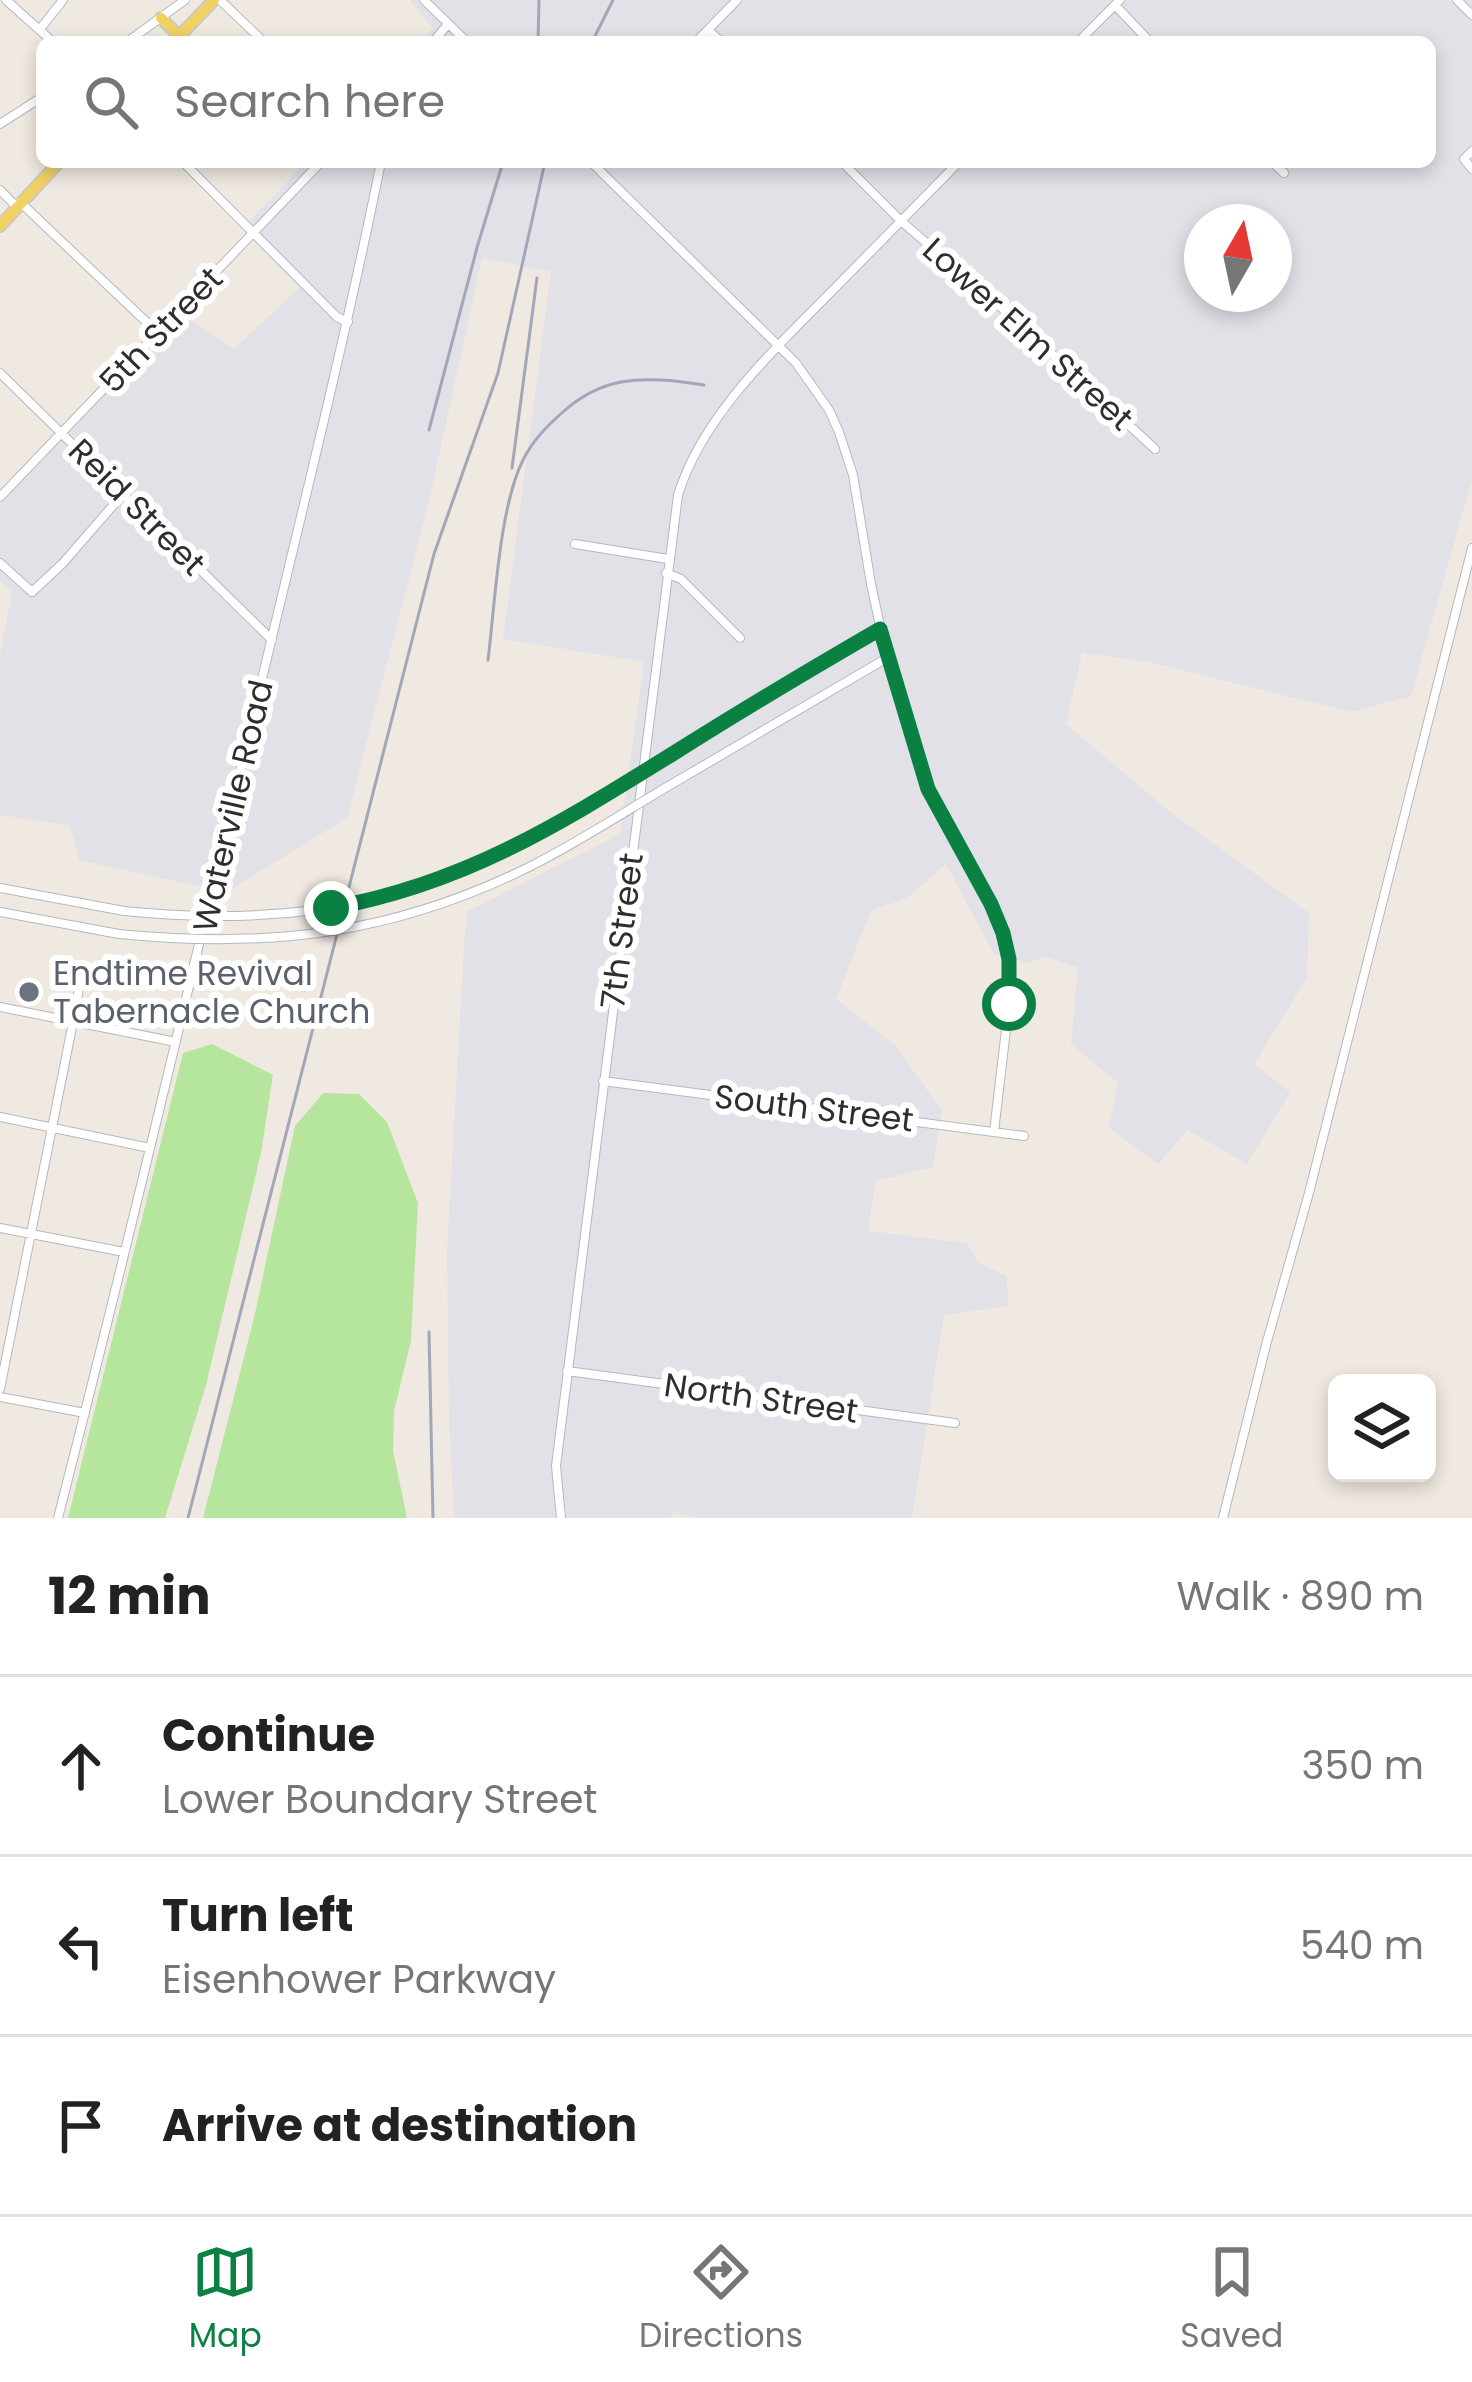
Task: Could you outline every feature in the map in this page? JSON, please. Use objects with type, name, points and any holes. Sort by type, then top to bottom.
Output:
[{"type":"main road","points":[[179,36],[217,0]]},
{"type":"main road","points":[[161,18],[174,36]]},
{"type":"main road","points":[[0,226],[53,168]]},
{"type":"street","points":[[6,0],[47,36]]},
{"type":"street","points":[[40,29],[63,0]]},
{"type":"street","points":[[136,36],[185,0]]},
{"type":"street","points":[[217,0],[257,36]]},
{"type":"street","points":[[424,0],[461,36]]},
{"type":"street","points":[[702,36],[737,0]]},
{"type":"street","points":[[1457,0],[1472,15]]},
{"type":"street","points":[[1084,36],[1117,3],[1145,36]]},
{"type":"street","points":[[438,36],[448,24]]},
{"type":"street","points":[[708,30],[714,36]]},
{"type":"street","points":[[0,124],[36,102]]},
{"type":"street","points":[[1472,151],[1464,159],[1472,169]]},
{"type":"street","points":[[189,168],[348,322]]},
{"type":"street","name":"5th Street","points":[[0,497],[315,168]]},
{"type":"street","name":"Waterville Road","points":[[58,1518],[273,641],[380,168]]},
{"type":"street","points":[[597,168],[779,344],[830,410],[848,455],[887,658],[928,789],[991,904],[1009,959],[1009,1004],[994,1132]]},
{"type":"street","name":"Lower Elm Street","points":[[848,168],[1154,448]]},
{"type":"street","name":"7th Street","points":[[561,1518],[556,1466],[678,495],[691,460],[716,421],[779,344],[953,168]]},
{"type":"street","points":[[1279,168],[1284,173]]},
{"type":"street","points":[[0,190],[158,333]]},
{"type":"street","name":"Reid Street","points":[[0,374],[273,641]]},
{"type":"street","points":[[0,563],[32,592],[123,494]]},
{"type":"street","points":[[575,544],[668,559]]},
{"type":"street","points":[[1223,1518],[1472,548]]},
{"type":"street","points":[[666,573],[681,580],[740,638]]},
{"type":"street","points":[[0,888],[124,911],[256,917],[331,908],[397,893],[469,869],[535,838],[880,629]]},
{"type":"street","points":[[0,912],[174,940],[263,940],[402,917],[538,863],[887,658]]},
{"type":"street","points":[[79,969],[74,1022],[0,1393],[85,1413]]},
{"type":"street","points":[[0,1007],[176,1042]]},
{"type":"street","name":"South Street","points":[[603,1081],[1024,1136]]},
{"type":"street","points":[[0,1117],[150,1148]]},
{"type":"street","points":[[0,1228],[124,1252]]},
{"type":"street","name":"North Street","points":[[567,1371],[955,1423]]},
{"type":"shaded area","points":[[410,0],[1472,0],[1472,479],[1411,696],[1351,712],[1149,662],[1082,653],[1066,724],[1169,811],[1309,913],[1307,978],[1254,1064],[1290,1092],[1247,1164],[1188,1130],[1158,1164],[1109,1128],[1118,1083],[1071,1044],[1078,968],[1046,957],[1028,963],[994,954],[946,864],[907,898],[871,910],[836,999],[895,1045],[942,1111],[933,1167],[876,1181],[868,1231],[967,1243],[978,1263],[1006,1276],[1009,1306],[944,1315],[912,1518],[698,1518],[676,1513],[668,1518],[454,1518],[447,1251],[468,911],[620,834],[644,662],[503,639],[551,272],[482,258],[429,501],[347,818],[226,892],[79,860],[70,825],[0,815],[0,654],[12,593],[0,580],[0,505],[182,314],[234,349],[300,287],[242,229],[300,168],[1436,168],[1436,36],[427,36],[433,29]]},
{"type":"green space","points":[[212,1044],[273,1075],[261,1153],[206,1385],[165,1518],[68,1518],[183,1053]]},
{"type":"green space","points":[[323,1093],[359,1094],[387,1122],[418,1203],[411,1341],[394,1411],[393,1450],[407,1518],[203,1518],[254,1318],[295,1126]]},
{"type":"railway","points":[[538,36],[539,0]]},
{"type":"railway","points":[[595,36],[613,0]]},
{"type":"railway","points":[[429,430],[501,168]]},
{"type":"railway","points":[[188,1518],[434,554],[498,373],[544,168]]},
{"type":"railway","points":[[512,468],[537,278]]},
{"type":"railway","points":[[488,660],[508,504],[523,460],[536,440],[570,406],[605,386],[642,380],[704,385]]},
{"type":"railway","points":[[429,1332],[433,1518]]},
{"type":"place","name":"Endtime Revival Tabernacle Church","points":[[29,992]]},
{"type":"route","points":[[331,908],[435,882],[535,838],[880,629],[921,772],[1003,933],[1009,959],[1009,1004]]}]
